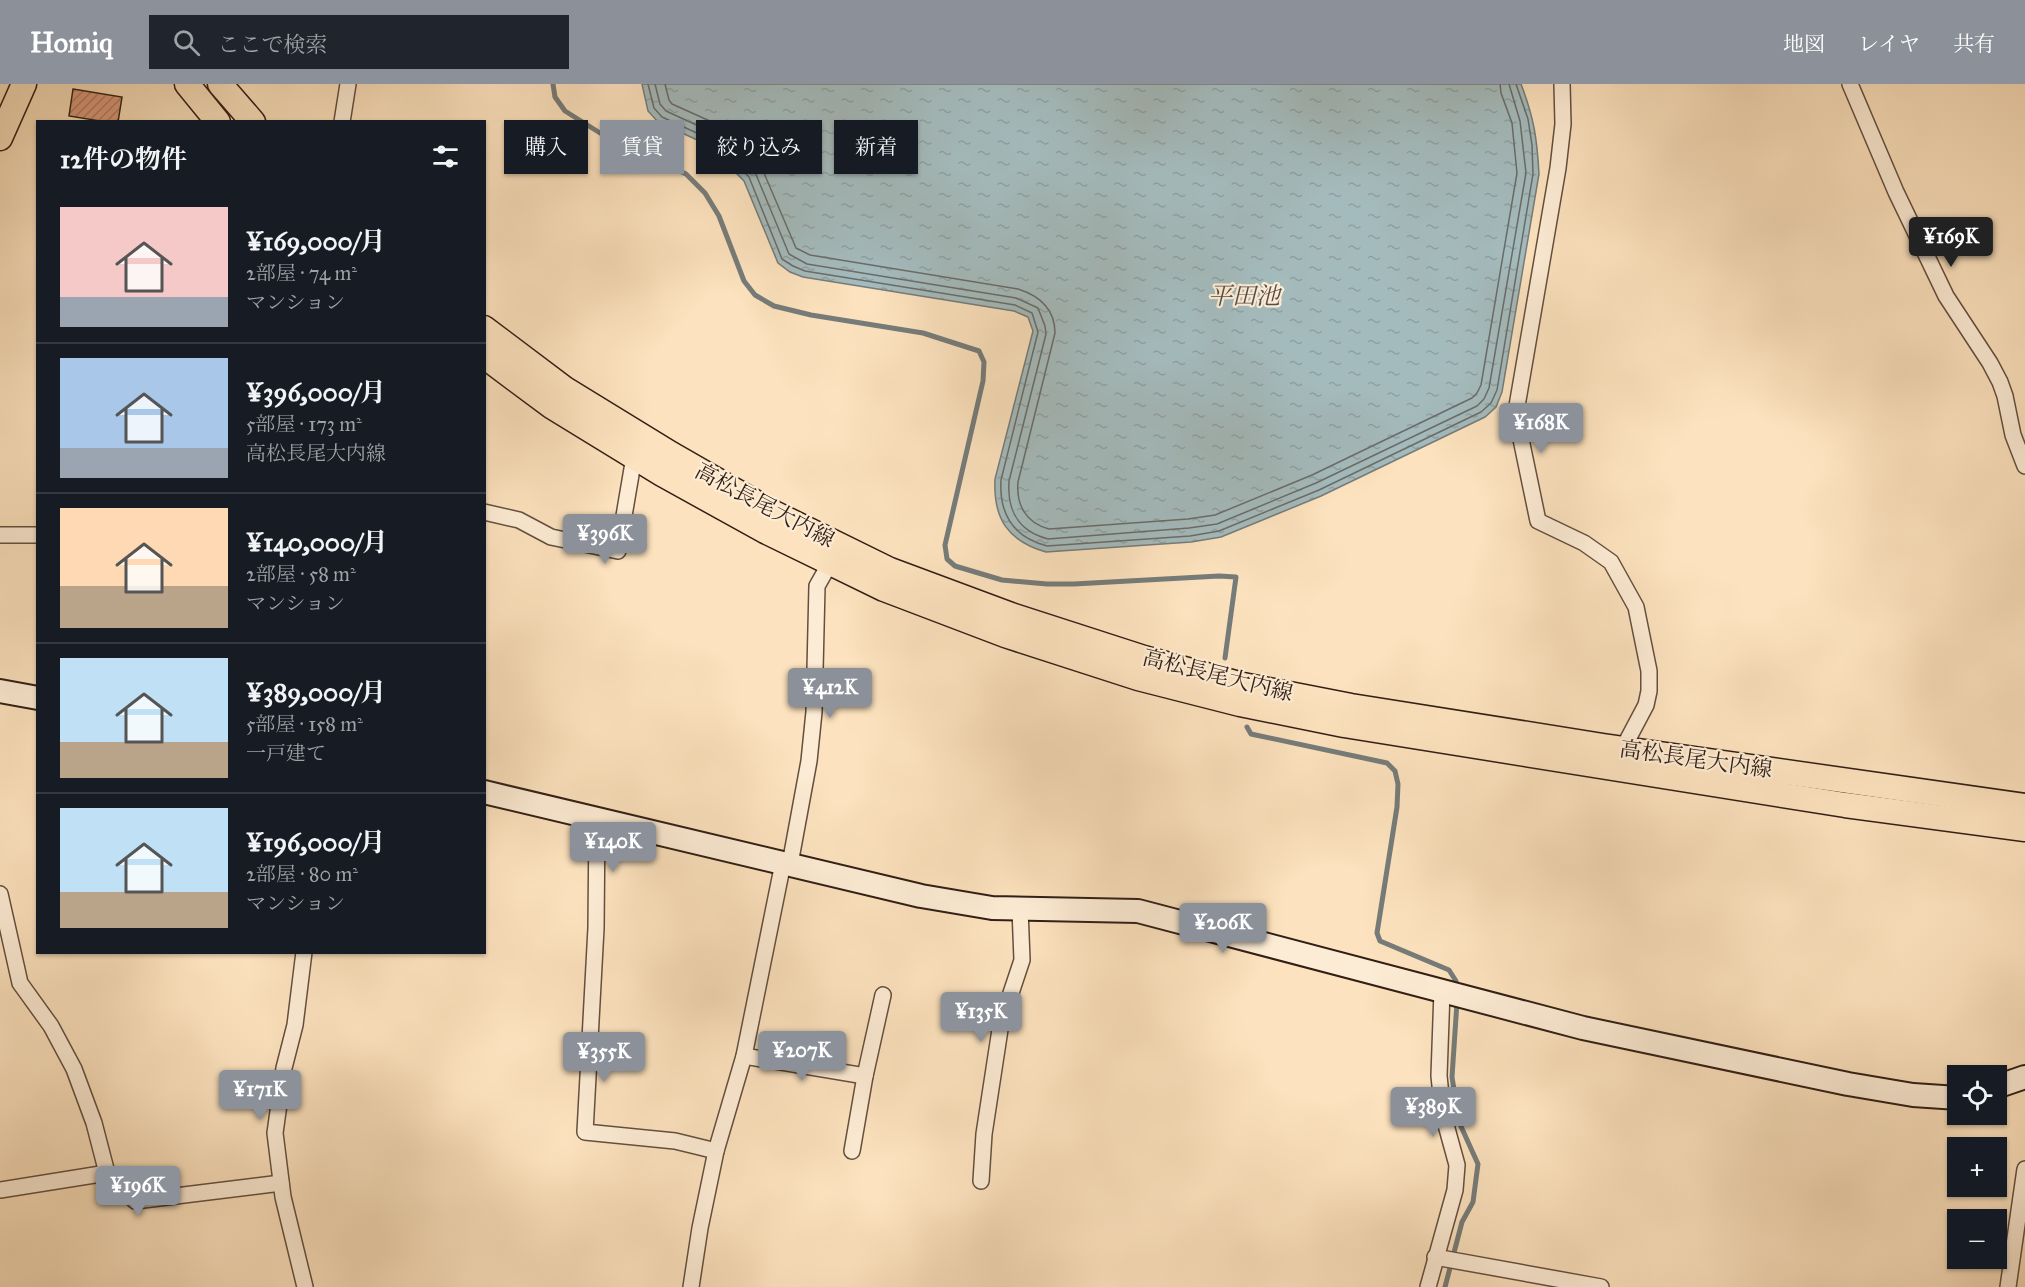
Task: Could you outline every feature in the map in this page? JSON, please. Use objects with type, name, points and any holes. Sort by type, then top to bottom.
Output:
[{"type":"main road","points":[[0,138],[24,84]]},
{"type":"main road","points":[[187,84],[217,120]]},
{"type":"main road","points":[[220,84],[251,120]]},
{"type":"main road","name":"高松長尾大内線","points":[[486,329],[566,388],[671,454],[774,513],[890,570],[1011,615],[1143,658],[1243,685],[1619,757],[2025,806]]},
{"type":"main road","name":"高松長尾大内線","points":[[486,357],[551,406],[634,457],[765,531],[830,563],[884,589],[1005,635],[1138,678],[1240,704],[1344,725],[1600,768],[1845,805],[2025,829]]},
{"type":"street","points":[[342,120],[348,84]]},
{"type":"street","points":[[1562,84],[1563,124],[1558,168],[1517,406],[1517,420],[1538,521],[1584,543],[1611,562],[1636,607],[1649,671],[1650,692],[1646,705],[1619,757]]},
{"type":"street","points":[[1850,84],[1896,192],[1946,296],[2000,382],[2013,435],[2025,466]]},
{"type":"street","points":[[486,512],[519,520],[551,537],[618,551],[634,457]]},
{"type":"street","points":[[0,535],[36,535]]},
{"type":"street","points":[[692,1287],[700,1228],[716,1151],[744,1056],[809,761],[814,712],[817,586],[830,563]]},
{"type":"street","points":[[0,691],[36,698]]},
{"type":"street","points":[[486,792],[921,896],[992,908],[1138,911],[1583,1028],[1837,1082],[1913,1095],[1947,1097]]},
{"type":"street","points":[[597,818],[596,928],[585,1132],[675,1141],[716,1151]]},
{"type":"street","points":[[0,894],[20,983],[51,1026],[74,1069],[94,1124],[107,1173],[135,1201],[281,1183]]},
{"type":"street","points":[[981,1181],[984,1134],[1000,1023],[1022,960],[1020,909]]},
{"type":"street","points":[[304,954],[295,1025],[284,1068],[275,1133],[283,1197],[305,1287]]},
{"type":"street","points":[[1428,1287],[1455,1190],[1457,1165],[1443,1114],[1439,1076],[1442,991]]},
{"type":"street","points":[[852,1151],[865,1076],[883,995]]},
{"type":"street","points":[[744,1056],[865,1076]]},
{"type":"street","points":[[2007,1083],[2025,1077]]},
{"type":"street","points":[[2008,1287],[2025,1169]]},
{"type":"street","points":[[0,1190],[107,1173]]},
{"type":"street","points":[[1435,1257],[1601,1287]]},
{"type":"water","name":"平田池","points":[[642,84],[1521,84],[1534,128],[1539,174],[1502,392],[1496,407],[1485,417],[1321,496],[1221,537],[1191,542],[1046,552],[1022,542],[1013,535],[1000,517],[995,493],[995,479],[1033,331],[1028,317],[1014,311],[803,277],[790,272],[778,263],[744,181],[737,174],[822,174],[822,120],[696,120],[696,139],[684,134],[684,120],[656,120],[648,111]]},
{"type":"building","points":[[73,89],[122,97],[118,120],[94,120],[69,116]]},
{"type":"waterway","points":[[553,84],[555,97],[565,111],[608,138],[686,174],[705,193],[719,216],[744,281],[755,295],[774,306],[811,315],[923,333],[979,351],[984,362],[983,381],[945,545],[947,559],[955,566],[1002,580],[1047,584],[1236,577],[1225,658]]},
{"type":"waterway","points":[[1247,727],[1251,734],[1387,763],[1395,771],[1398,784],[1397,807],[1377,933],[1380,941],[1449,970],[1456,981],[1456,990]]},
{"type":"waterway","points":[[1445,1287],[1462,1222],[1473,1202],[1478,1164],[1459,1122],[1452,1077],[1457,1002]]}]
